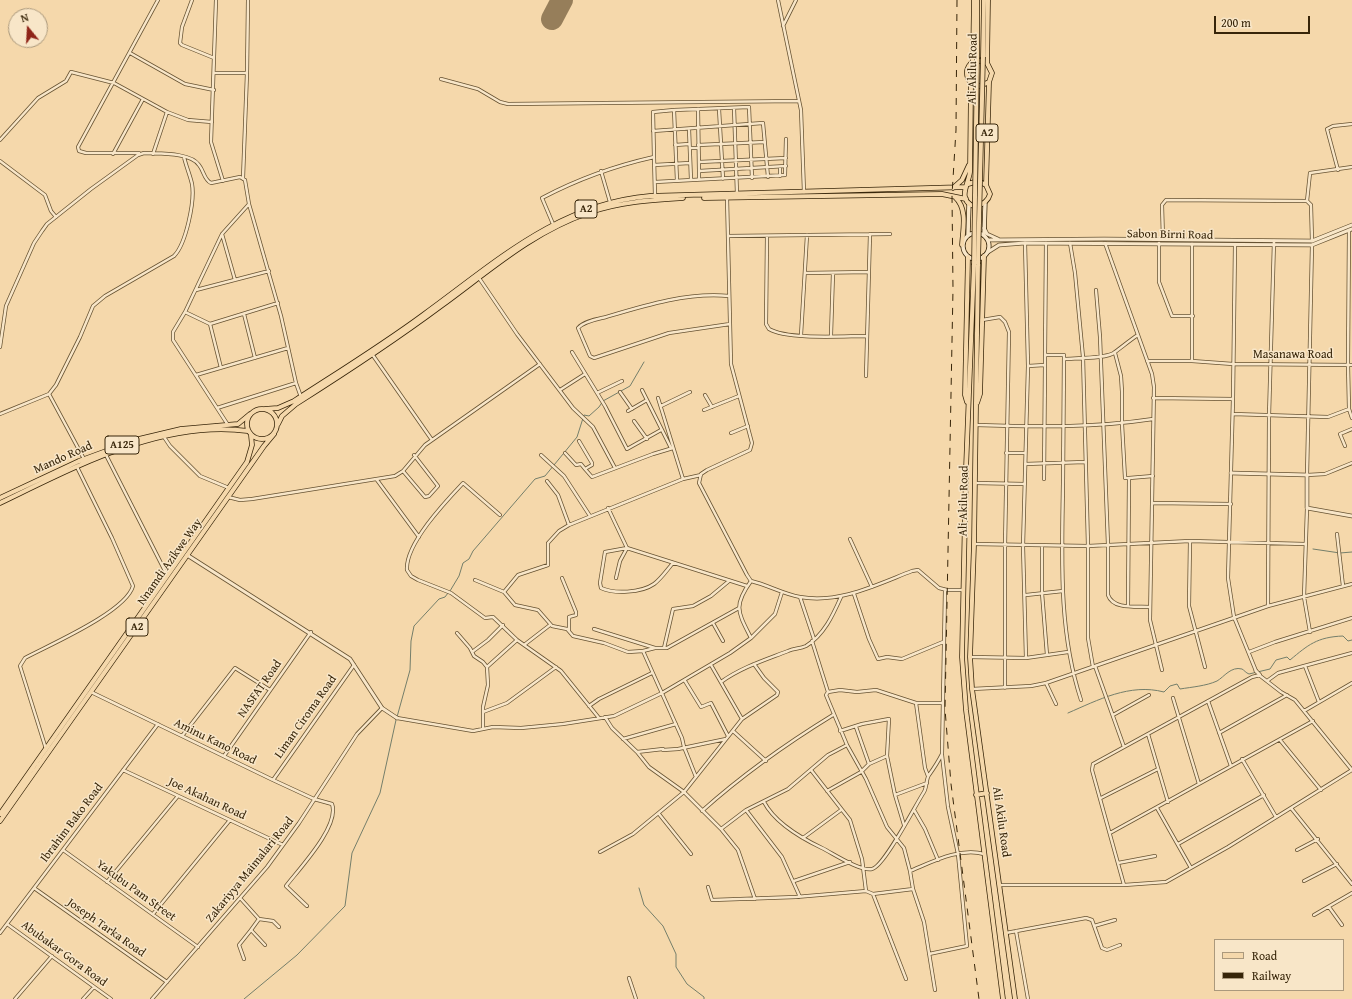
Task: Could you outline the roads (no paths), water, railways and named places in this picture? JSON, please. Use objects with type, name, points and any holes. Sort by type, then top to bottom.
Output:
[{"type":"main road","name":"A2","points":[[966,199],[964,192],[967,186],[970,162],[971,83],[966,74],[967,69],[973,62],[974,0]]},
{"type":"main road","name":"Ali Akilu Road","points":[[977,0],[976,425],[970,657],[972,689],[1015,999]]},
{"type":"main road","name":"Ali Akilu Road","points":[[984,0],[976,265],[968,408],[963,590],[963,688],[1003,999]]},
{"type":"main road","name":"A2","points":[[985,204],[990,194],[986,184],[989,82],[992,73],[987,63],[988,0]]},
{"type":"main road","points":[[973,62],[982,61],[987,63]]},
{"type":"main road","points":[[971,83],[980,86],[989,82]]},
{"type":"main road","points":[[952,189],[962,180],[970,162]]},
{"type":"main road","name":"A2","points":[[265,409],[283,407],[301,397],[401,331],[525,240],[573,214],[610,202],[655,196],[952,189],[967,186],[978,181],[986,184]]},
{"type":"main road","name":"A2","points":[[278,424],[282,416],[296,404],[372,354],[516,250],[546,231],[598,209],[646,201],[691,198],[953,195],[966,199]]},
{"type":"main road","points":[[953,195],[963,207],[962,244],[968,257],[965,395],[968,408]]},
{"type":"main road","points":[[966,199],[969,203],[977,206],[985,204],[984,235],[990,244],[988,252],[979,259],[968,257]]},
{"type":"main road","points":[[962,244],[968,235],[969,203]]},
{"type":"main road","points":[[968,235],[973,233],[984,235]]},
{"type":"main road","points":[[976,408],[980,394],[984,256]]},
{"type":"main road","points":[[259,409],[265,409],[274,414],[278,424],[274,434],[266,439],[255,438],[250,433],[247,425],[250,414],[259,409]]},
{"type":"main road","name":"Mando Road","points":[[0,498],[84,459],[154,435],[193,428],[228,425],[242,422],[250,414]]},
{"type":"main road","name":"Mando Road","points":[[0,503],[106,454],[164,437],[190,432],[229,429],[250,433]]},
{"type":"main road","name":"Nnamdi Azikwe Way","points":[[0,821],[46,749],[250,456],[252,445],[250,433]]},
{"type":"main road","name":"Nnamdi Azikwe Way","points":[[0,814],[91,692],[274,434]]},
{"type":"main road","points":[[976,794],[987,793]]},
{"type":"street","points":[[158,0],[130,54],[78,147],[80,151],[86,153],[144,153],[184,156],[195,161],[199,165],[209,182],[243,178]]},
{"type":"street","points":[[192,0],[182,27],[180,43],[214,58]]},
{"type":"street","points":[[216,0],[214,90],[210,142],[223,181]]},
{"type":"street","points":[[248,0],[243,178],[245,180],[249,204],[278,303],[296,382],[301,397]]},
{"type":"street","points":[[778,0],[801,110],[804,192]]},
{"type":"street","points":[[783,27],[796,0]]},
{"type":"street","points":[[130,54],[185,84],[214,90]]},
{"type":"street","points":[[0,140],[38,98],[66,81],[71,72],[114,83],[167,112],[188,120],[212,122]]},
{"type":"street","points":[[214,74],[247,73]]},
{"type":"street","points":[[441,79],[478,90],[500,102],[508,104],[799,101]]},
{"type":"street","points":[[112,154],[143,99]]},
{"type":"street","points":[[655,196],[653,112],[749,107],[752,178]]},
{"type":"street","points":[[734,108],[738,169],[737,194]]},
{"type":"street","points":[[698,109],[699,180]]},
{"type":"street","points":[[719,109],[723,179]]},
{"type":"street","points":[[674,110],[677,181]]},
{"type":"street","points":[[153,154],[167,112]]},
{"type":"street","points":[[653,131],[763,123],[768,178]]},
{"type":"street","points":[[1338,170],[1327,129],[1333,126],[1352,124]]},
{"type":"street","points":[[689,129],[691,180]]},
{"type":"street","points":[[655,182],[768,178],[780,176],[786,174],[786,139]]},
{"type":"street","points":[[690,148],[721,144],[765,142]]},
{"type":"street","points":[[675,145],[689,144]]},
{"type":"street","points":[[0,347],[6,306],[18,277],[42,231],[56,217],[133,158],[144,153]]},
{"type":"street","points":[[0,414],[49,394],[56,386],[80,337],[89,313],[98,300],[174,256],[179,251],[187,228],[192,194],[192,185],[184,156]]},
{"type":"street","points":[[553,224],[542,198],[570,183],[601,171],[654,157]]},
{"type":"street","points":[[698,162],[786,158]]},
{"type":"street","points":[[0,161],[46,196],[51,211],[56,217]]},
{"type":"street","points":[[654,165],[690,163]]},
{"type":"street","points":[[699,171],[786,166]]},
{"type":"street","points":[[780,167],[780,176]]},
{"type":"street","points":[[1307,201],[1310,173],[1352,167]]},
{"type":"street","points":[[601,171],[610,202]]},
{"type":"street","points":[[504,592],[515,578],[548,565],[548,543],[555,535],[569,525],[683,479],[701,474],[750,450],[752,443],[731,364],[727,198]]},
{"type":"street","points":[[1163,239],[1162,205],[1166,200],[1307,201],[1311,205],[1312,241]]},
{"type":"street","points":[[228,425],[172,338],[173,332],[185,312],[222,234],[249,204]]},
{"type":"street","name":"Sabon Birni Road","points":[[988,240],[1163,239],[1312,241],[1352,225]]},
{"type":"street","points":[[984,228],[987,234],[994,238],[1005,240]]},
{"type":"street","points":[[1350,230],[1348,365],[1349,409],[1352,418]]},
{"type":"street","name":"Sabon Birni Road","points":[[988,252],[999,245],[1025,243],[1159,243],[1274,246],[1312,245],[1350,230]]},
{"type":"street","points":[[222,234],[234,280]]},
{"type":"street","points":[[866,376],[870,234]]},
{"type":"street","points":[[728,236],[890,234]]},
{"type":"street","points":[[801,335],[807,235]]},
{"type":"street","points":[[766,236],[766,324],[769,329],[773,331],[801,335],[867,336]]},
{"type":"street","points":[[1268,606],[1269,416],[1274,241]]},
{"type":"street","points":[[1025,243],[1028,366],[1023,546],[1026,595],[1026,658]]},
{"type":"street","points":[[1044,479],[1046,243]]},
{"type":"street","points":[[1070,243],[1075,273],[1083,357],[1088,546],[1088,638],[1094,667],[1124,747]]},
{"type":"street","points":[[1104,243],[1138,335],[1154,387],[1150,620],[1154,645],[1162,670]]},
{"type":"street","points":[[1159,243],[1159,282],[1172,316],[1192,316]]},
{"type":"street","points":[[1192,244],[1192,361]]},
{"type":"street","points":[[1000,885],[1124,885],[1166,882],[1292,808],[1352,770],[1295,700],[1259,675],[1234,617],[1228,584],[1233,414],[1235,245]]},
{"type":"street","points":[[1310,632],[1304,597],[1312,245]]},
{"type":"street","points":[[195,290],[269,271]]},
{"type":"street","points":[[804,273],[869,272]]},
{"type":"street","points":[[831,335],[833,273]]},
{"type":"street","points":[[479,278],[540,364],[596,433],[615,468]]},
{"type":"street","points":[[1096,290],[1101,357],[1108,545],[1108,595],[1112,602],[1128,606],[1150,607]]},
{"type":"street","points":[[729,296],[717,294],[674,299],[588,322],[578,328],[590,356],[594,358],[670,333],[730,324]]},
{"type":"street","points":[[185,312],[210,324],[278,303]]},
{"type":"street","points":[[244,314],[255,358]]},
{"type":"street","points":[[982,320],[1000,317],[1005,322],[1009,332],[1006,453],[1005,688]]},
{"type":"street","points":[[210,324],[221,368]]},
{"type":"street","points":[[1064,359],[1101,357],[1115,353],[1118,348],[1138,335]]},
{"type":"street","points":[[196,375],[288,348]]},
{"type":"street","points":[[572,352],[603,402],[627,449],[661,430]]},
{"type":"street","points":[[1115,353],[1121,376],[1125,478],[1128,478],[1128,606]]},
{"type":"street","points":[[372,354],[432,440]]},
{"type":"street","points":[[1045,355],[1064,354],[1061,546],[1063,591],[1068,652],[1081,700]]},
{"type":"street","name":"Masanawa Road","points":[[1147,361],[1192,361],[1234,364],[1352,365]]},
{"type":"street","points":[[228,497],[240,500],[395,476],[403,470],[414,455],[432,440],[540,364]]},
{"type":"street","points":[[1028,366],[1045,365]]},
{"type":"street","points":[[560,390],[585,374]]},
{"type":"street","points":[[597,393],[622,381]]},
{"type":"street","points":[[217,408],[296,382]]},
{"type":"street","points":[[642,390],[661,430],[672,448]]},
{"type":"street","points":[[620,392],[632,409]]},
{"type":"street","points":[[661,406],[690,392]]},
{"type":"street","points":[[49,394],[84,459]]},
{"type":"street","points":[[705,395],[712,407]]},
{"type":"street","points":[[704,410],[739,396]]},
{"type":"street","points":[[658,398],[672,448],[683,479]]},
{"type":"street","points":[[1153,398],[1233,399]]},
{"type":"street","points":[[628,411],[647,400]]},
{"type":"street","points":[[1233,414],[1328,417],[1349,409]]},
{"type":"street","points":[[976,425],[1026,427],[1103,425],[1122,424],[1153,419]]},
{"type":"street","points":[[634,421],[647,438]]},
{"type":"street","points":[[731,433],[748,426]]},
{"type":"street","points":[[1345,446],[1340,434],[1352,429]]},
{"type":"street","points":[[164,437],[170,446],[200,476],[229,488]]},
{"type":"street","points":[[579,440],[592,464],[585,469]]},
{"type":"street","points":[[565,453],[576,465],[581,464],[592,477],[672,448]]},
{"type":"street","points":[[1006,453],[1026,454]]},
{"type":"street","points":[[106,454],[167,576]]},
{"type":"street","points":[[403,470],[425,497],[429,496],[438,486],[414,455]]},
{"type":"street","points":[[541,455],[573,489],[590,516]]},
{"type":"street","points":[[1025,464],[1085,462]]},
{"type":"street","points":[[1231,473],[1269,475],[1325,474],[1352,463]]},
{"type":"street","points":[[46,749],[20,666],[21,662],[25,658],[107,614],[125,599],[132,591],[133,586],[112,538],[77,467]]},
{"type":"street","points":[[701,474],[699,483],[751,581],[800,597],[841,597],[854,594],[918,570],[934,584],[945,590],[963,590]]},
{"type":"street","points":[[1128,478],[1153,476]]},
{"type":"street","points":[[376,479],[419,537]]},
{"type":"street","points":[[547,481],[558,496],[569,525]]},
{"type":"street","points":[[500,515],[464,483],[449,498],[419,537],[410,553],[407,570],[411,576],[418,580],[448,591],[485,618],[493,617],[524,646],[556,667],[569,680],[599,718]]},
{"type":"street","points":[[974,483],[1025,484]]},
{"type":"street","points":[[1153,503],[1231,504]]},
{"type":"street","points":[[608,508],[627,548]]},
{"type":"street","points":[[1307,508],[1352,516]]},
{"type":"street","points":[[1337,534],[1343,586]]},
{"type":"street","points":[[850,539],[872,587]]},
{"type":"street","points":[[974,544],[1005,546],[1088,546],[1190,541],[1305,544]]},
{"type":"street","points":[[1190,541],[1189,606],[1205,667]]},
{"type":"street","points":[[1042,546],[1042,593],[1047,655]]},
{"type":"street","points":[[673,563],[654,584],[645,588],[610,592],[601,588],[600,583],[605,552],[627,548],[747,586]]},
{"type":"street","points":[[616,578],[620,561],[627,548]]},
{"type":"street","points":[[188,555],[340,652],[354,665],[382,708],[395,718],[467,731],[543,726],[605,717],[621,712],[685,681],[751,638],[775,614],[782,592]]},
{"type":"street","points":[[562,578],[576,612],[576,615],[569,616],[569,631]]},
{"type":"street","points":[[475,580],[504,592],[515,605],[538,610],[550,625],[555,628],[565,628],[573,636],[628,652],[672,646],[739,608]]},
{"type":"street","points":[[664,648],[673,609],[693,606],[711,596],[730,581]]},
{"type":"street","points":[[751,581],[743,592],[738,604],[751,638]]},
{"type":"street","points":[[972,689],[1031,686],[1046,683],[1268,606],[1352,584]]},
{"type":"street","points":[[929,954],[967,946],[958,854],[948,807],[942,754],[945,590]]},
{"type":"street","points":[[1026,595],[1063,591]]},
{"type":"street","points":[[854,594],[869,639],[878,659],[887,657],[902,659],[944,642]]},
{"type":"street","points":[[800,597],[828,692],[826,697],[833,715],[887,827],[904,848],[913,889],[924,922],[935,990]]},
{"type":"street","points":[[721,682],[743,668],[789,650],[801,648],[813,640],[831,619],[841,597]]},
{"type":"street","points":[[1249,652],[1275,642],[1352,618]]},
{"type":"street","points":[[713,623],[723,641]]},
{"type":"street","points":[[472,652],[488,640],[503,625]]},
{"type":"street","points":[[524,646],[550,625]]},
{"type":"street","points":[[594,629],[655,648]]},
{"type":"street","name":"NASFAT Road","points":[[224,756],[310,632]]},
{"type":"street","points":[[456,633],[474,656],[484,662],[487,667],[488,685],[482,712],[483,729]]},
{"type":"street","points":[[487,667],[517,640]]},
{"type":"street","points":[[643,651],[682,738],[696,778]]},
{"type":"street","points":[[970,657],[1026,658],[1068,652]]},
{"type":"street","points":[[1267,681],[1278,673],[1352,653]]},
{"type":"street","points":[[600,852],[633,834],[684,792],[742,719],[779,693],[764,678],[754,664]]},
{"type":"street","name":"Liman Ciroma Road","points":[[273,780],[354,665]]},
{"type":"street","points":[[710,665],[742,719]]},
{"type":"street","points":[[1305,666],[1319,702]]},
{"type":"street","points":[[482,712],[507,703],[556,667]]},
{"type":"street","points":[[182,736],[235,668],[270,690]]},
{"type":"street","points":[[589,706],[599,699],[652,673]]},
{"type":"street","points":[[1124,885],[1092,770],[1093,764],[1252,677],[1259,675]]},
{"type":"street","points":[[685,681],[701,707],[711,703],[727,737]]},
{"type":"street","points":[[1304,711],[1352,682]]},
{"type":"street","points":[[1046,683],[1056,704]]},
{"type":"street","points":[[828,692],[840,690],[857,692],[876,690],[916,703],[943,703]]},
{"type":"street","name":"Aminu Kano Road","points":[[91,692],[273,780],[333,806],[329,828],[286,886],[307,906]]},
{"type":"street","points":[[1113,715],[1149,695]]},
{"type":"street","points":[[1219,733],[1287,695]]},
{"type":"street","points":[[1173,698],[1199,784]]},
{"type":"street","points":[[1208,701],[1231,766]]},
{"type":"street","points":[[764,802],[778,822],[784,824],[803,838],[864,868],[876,868],[887,854],[914,810],[928,783],[916,703]]},
{"type":"street","name":"Zakariyya Maimalari Road","points":[[152,999],[240,899],[283,845],[299,824],[357,734],[382,708]]},
{"type":"street","points":[[702,811],[719,795],[792,741],[833,715]]},
{"type":"street","points":[[605,717],[612,728],[637,752],[649,767],[684,792],[721,829],[738,850],[755,899]]},
{"type":"street","points":[[840,731],[889,719],[887,756],[895,795],[904,826]]},
{"type":"street","points":[[1110,833],[1313,721]]},
{"type":"street","name":"Ibrahim Bako Road","points":[[0,933],[158,724]]},
{"type":"street","points":[[623,739],[676,724]]},
{"type":"street","points":[[856,727],[869,764]]},
{"type":"street","points":[[733,730],[766,761]]},
{"type":"street","points":[[1148,734],[1168,802]]},
{"type":"street","points":[[637,752],[684,747],[727,737]]},
{"type":"street","points":[[1280,740],[1321,790]]},
{"type":"street","points":[[721,829],[746,810],[788,789],[828,755],[847,745]]},
{"type":"street","points":[[928,776],[933,771],[942,754]]},
{"type":"street","points":[[827,791],[861,772],[869,764],[887,756]]},
{"type":"street","points":[[1242,760],[1276,817]]},
{"type":"street","points":[[1101,798],[1158,769]]},
{"type":"street","name":"Joe Akahan Road","points":[[123,770],[283,845]]},
{"type":"street","points":[[812,770],[850,820],[864,868],[866,891]]},
{"type":"street","points":[[895,795],[928,783]]},
{"type":"street","points":[[1178,844],[1264,795]]},
{"type":"street","points":[[107,882],[178,796]]},
{"type":"street","points":[[1157,808],[1191,868]]},
{"type":"street","points":[[1292,808],[1352,884]]},
{"type":"street","points":[[746,810],[782,857],[800,897]]},
{"type":"street","points":[[803,838],[841,810]]},
{"type":"street","points":[[914,810],[925,829],[938,860]]},
{"type":"street","points":[[659,814],[691,854]]},
{"type":"street","points":[[152,914],[230,820]]},
{"type":"street","points":[[1297,850],[1318,839]]},
{"type":"street","name":"Yakubu Pam Street","points":[[63,850],[198,947]]},
{"type":"street","points":[[910,871],[958,854],[973,852],[984,854]]},
{"type":"street","points":[[1118,863],[1155,856]]},
{"type":"street","points":[[794,881],[850,862]]},
{"type":"street","points":[[1304,881],[1336,864]]},
{"type":"street","points":[[708,887],[712,900],[800,897],[866,891],[873,894],[913,889]]},
{"type":"street","name":"Joseph Tarka Road","points":[[34,888],[167,982]]},
{"type":"street","points":[[1314,915],[1352,893]]},
{"type":"street","points":[[873,894],[906,979]]},
{"type":"street","points":[[240,899],[259,919],[273,921],[278,927]]},
{"type":"street","points":[[1329,907],[1342,925]]},
{"type":"street","points":[[1006,933],[1086,918],[1092,920],[1102,948],[1107,950],[1120,945]]},
{"type":"street","points":[[244,959],[239,945],[259,919]]},
{"type":"street","points":[[1094,926],[1115,920]]},
{"type":"street","name":"Abubakar Gora Road","points":[[7,924],[111,999]]},
{"type":"street","points":[[251,930],[265,946]]},
{"type":"street","points":[[1016,931],[1028,999]]},
{"type":"street","points":[[16,999],[52,956]]},
{"type":"street","points":[[629,978],[636,999]]},
{"type":"street","points":[[83,999],[94,987]]},
{"type":"waterway","points":[[450,591],[459,576],[463,563],[469,559],[473,551],[535,479],[545,476],[577,437],[584,415],[589,416],[603,401],[630,386],[644,362]]},
{"type":"waterway","points":[[1313,549],[1340,553],[1352,552]]},
{"type":"waterway","points":[[397,717],[410,670],[411,641],[414,626],[439,599],[445,597],[448,593]]},
{"type":"waterway","points":[[1068,713],[1103,698],[1127,691],[1151,690],[1164,692],[1170,686],[1177,684],[1180,689],[1213,683],[1231,670],[1238,668],[1249,674],[1270,669],[1276,660],[1287,657],[1290,660],[1308,646],[1326,638],[1343,636],[1348,641],[1352,640]]},
{"type":"waterway","points":[[244,999],[297,955],[345,906],[352,853],[380,793],[396,720]]},
{"type":"waterway","points":[[639,888],[644,905],[663,926],[676,954],[676,967],[687,984],[704,997],[704,999]]},
{"type":"railway","points":[[957,0],[956,130],[952,195],[953,289],[945,709],[951,784],[979,999]]}]
